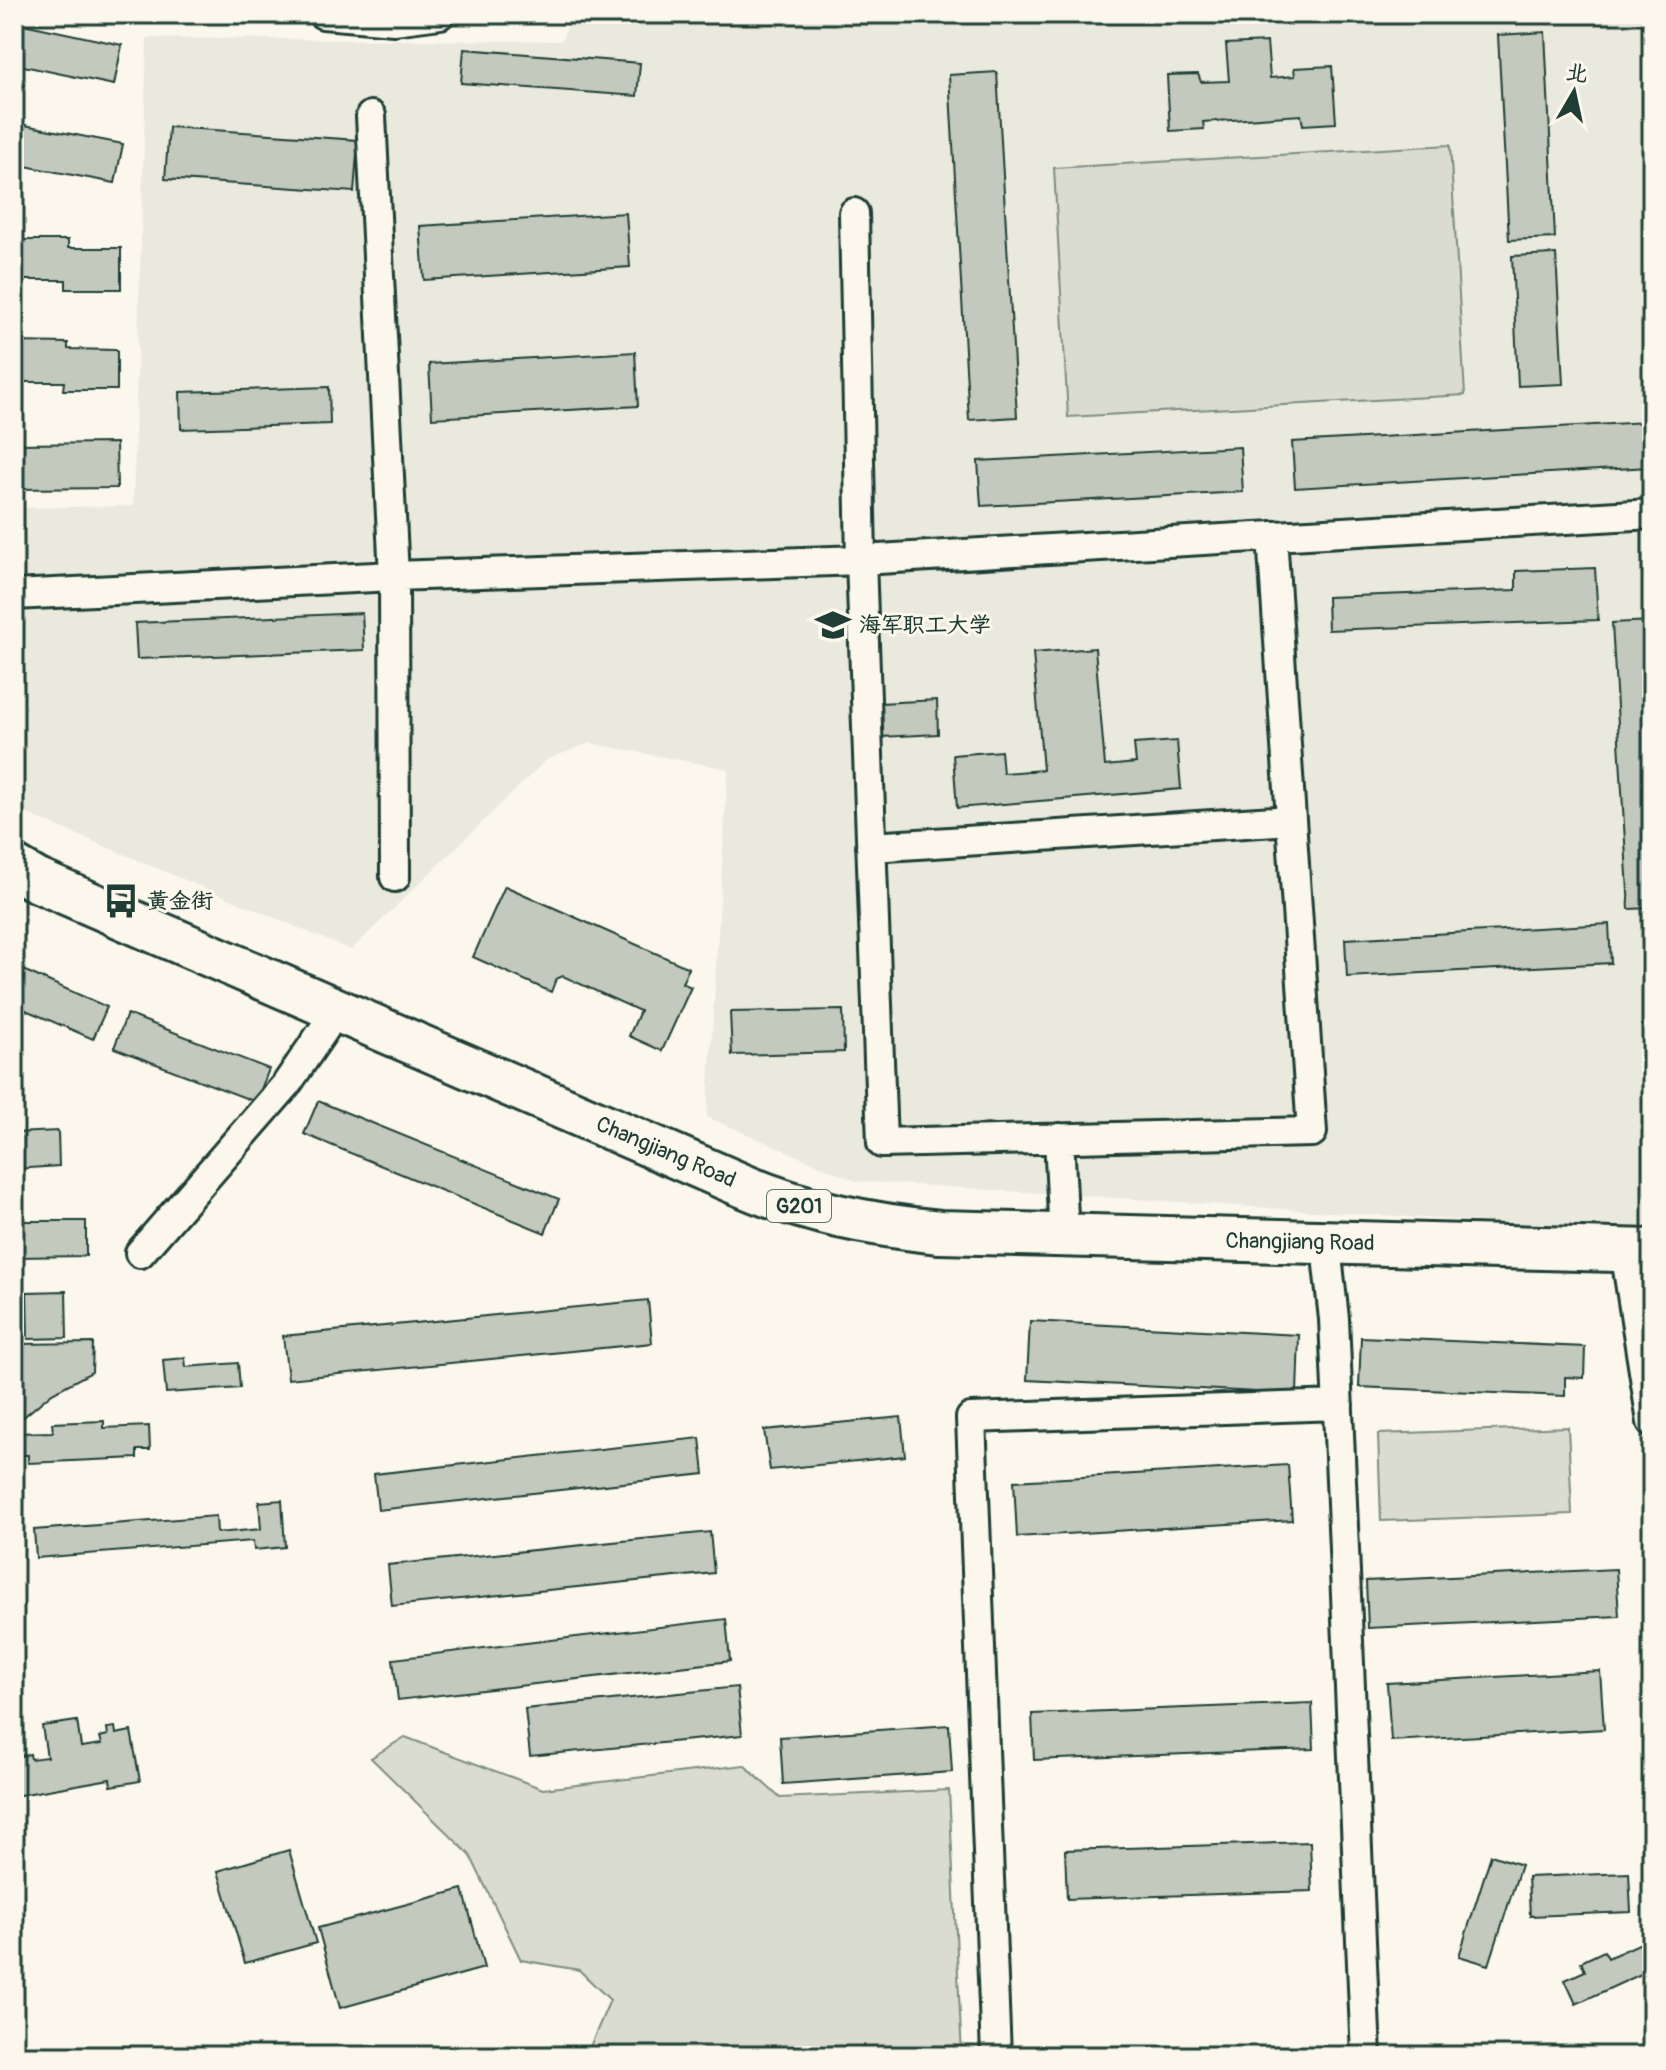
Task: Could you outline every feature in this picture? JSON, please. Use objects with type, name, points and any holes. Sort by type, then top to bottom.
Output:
[{"type":"highway","name":"Changjiang Road","points":[[14,867],[36,880],[759,1193],[818,1212],[882,1226],[940,1232],[1639,1262]]},
{"type":"highway","name":"Changjiang Road","points":[[14,892],[754,1215],[811,1233],[876,1248],[939,1255],[1328,1265],[1639,1262]]},
{"type":"street","points":[[323,14],[394,20],[440,14]]},
{"type":"street","points":[[371,116],[394,576],[395,877]]},
{"type":"street","points":[[854,213],[861,560],[882,1143],[1312,1132],[1272,536]]},
{"type":"street","points":[[14,595],[394,576],[861,560],[1652,514]]},
{"type":"street","points":[[871,847],[1291,820]]},
{"type":"street","points":[[140,1253],[286,1085],[325,1028]]},
{"type":"street","points":[[1059,1138],[1064,1236]]},
{"type":"street","points":[[1639,1262],[1652,1422]]},
{"type":"street","points":[[1328,1265],[1334,1319],[1366,2056]]},
{"type":"street","points":[[996,2056],[971,1418],[1338,1405]]},
{"type":"shaded area","name":"海军职工大学","points":[[573,14],[1652,14],[1652,1233],[856,1181],[707,1117],[728,769],[589,743],[546,760],[351,950],[14,808],[14,508],[133,506],[147,38],[561,41]]},
{"type":"shaded area","points":[[1450,145],[1465,395],[1068,417],[1054,168]]},
{"type":"shaded area","points":[[1568,1427],[1572,1514],[1381,1521],[1378,1434]]},
{"type":"shaded area","points":[[405,1737],[543,1789],[744,1765],[780,1798],[949,1790],[962,2056],[586,2056],[610,2000],[579,1970],[521,1960],[470,1855],[371,1758]]},
{"type":"building","points":[[14,22],[122,45],[114,85],[14,64]]},
{"type":"building","points":[[1545,32],[1555,238],[1509,240],[1498,35]]},
{"type":"building","points":[[1267,42],[1270,78],[1295,76],[1294,68],[1332,66],[1336,123],[1303,125],[1301,115],[1203,122],[1204,129],[1170,131],[1167,75],[1198,74],[1201,82],[1229,81],[1226,44]]},
{"type":"building","points":[[464,49],[640,63],[637,96],[461,83]]},
{"type":"building","points":[[997,72],[1017,417],[969,420],[949,75]]},
{"type":"building","points":[[14,123],[123,144],[115,183],[14,164]]},
{"type":"building","points":[[169,127],[358,140],[354,192],[165,179]]},
{"type":"building","points":[[626,213],[630,267],[424,280],[420,226]]},
{"type":"building","points":[[14,240],[68,240],[68,248],[121,248],[121,289],[66,289],[66,280],[14,280]]},
{"type":"building","points":[[1556,254],[1563,384],[1518,386],[1512,256]]},
{"type":"building","points":[[14,342],[68,343],[68,349],[117,350],[117,390],[63,390],[64,382],[14,382]]},
{"type":"building","points":[[635,352],[638,406],[432,418],[429,364]]},
{"type":"building","points":[[329,387],[330,424],[181,429],[180,392]]},
{"type":"building","points":[[1646,422],[1649,467],[1295,488],[1292,442]]},
{"type":"building","points":[[116,443],[117,488],[14,489],[14,444]]},
{"type":"building","points":[[1240,447],[1243,492],[981,506],[978,461]]},
{"type":"building","points":[[1595,568],[1598,620],[1328,630],[1327,597],[1516,590],[1516,571]]},
{"type":"building","points":[[362,613],[364,650],[137,659],[135,623]]},
{"type":"building","points":[[1652,621],[1652,908],[1629,909],[1612,623]]},
{"type":"building","points":[[1095,648],[1105,766],[1136,763],[1134,744],[1177,741],[1181,789],[957,808],[953,755],[1001,751],[1003,773],[1043,770],[1033,653]]},
{"type":"building","points":[[937,700],[938,734],[881,737],[880,703]]},
{"type":"building","points":[[505,886],[689,968],[682,983],[691,987],[662,1051],[629,1036],[640,1011],[563,976],[556,979],[551,992],[473,957]]},
{"type":"building","points":[[1609,924],[1611,963],[1347,977],[1345,939]]},
{"type":"building","points":[[14,966],[107,1007],[93,1039],[14,1005]]},
{"type":"building","points":[[843,1010],[844,1052],[732,1055],[730,1012]]},
{"type":"building","points":[[127,1014],[269,1069],[256,1102],[114,1048]]},
{"type":"building","points":[[318,1101],[559,1199],[545,1233],[304,1134]]},
{"type":"building","points":[[58,1131],[59,1166],[14,1169],[14,1133]]},
{"type":"building","points":[[14,1221],[86,1221],[86,1256],[14,1257]]},
{"type":"building","points":[[66,1291],[67,1338],[28,1339],[27,1292]]},
{"type":"building","points":[[648,1300],[652,1343],[288,1379],[283,1336]]},
{"type":"building","points":[[1030,1321],[1299,1335],[1297,1394],[1027,1380]]},
{"type":"building","points":[[1361,1337],[1585,1347],[1584,1378],[1565,1377],[1565,1396],[1359,1387]]},
{"type":"building","points":[[93,1343],[92,1372],[52,1393],[20,1420],[16,1418],[16,1344]]},
{"type":"building","points":[[185,1358],[186,1367],[238,1363],[240,1388],[166,1393],[163,1360]]},
{"type":"building","points":[[901,1417],[905,1456],[770,1470],[764,1430]]},
{"type":"building","points":[[104,1421],[104,1428],[149,1426],[150,1450],[137,1450],[137,1458],[28,1463],[28,1455],[14,1455],[14,1433],[53,1432],[52,1423]]},
{"type":"building","points":[[700,1438],[704,1474],[378,1510],[374,1474]]},
{"type":"building","points":[[1288,1465],[1292,1520],[1017,1537],[1014,1481]]},
{"type":"building","points":[[282,1500],[285,1547],[254,1550],[253,1541],[36,1558],[34,1530],[216,1516],[217,1533],[261,1529],[259,1502]]},
{"type":"building","points":[[710,1532],[714,1573],[392,1606],[388,1565]]},
{"type":"building","points":[[1616,1569],[1619,1616],[1368,1628],[1366,1581]]},
{"type":"building","points":[[726,1619],[730,1661],[398,1700],[393,1659]]},
{"type":"building","points":[[1600,1671],[1604,1729],[1391,1741],[1387,1683]]},
{"type":"building","points":[[737,1687],[742,1735],[530,1756],[525,1709]]},
{"type":"building","points":[[1312,1703],[1314,1749],[1034,1760],[1032,1714]]},
{"type":"building","points":[[77,1721],[81,1747],[102,1744],[100,1737],[108,1735],[107,1728],[115,1727],[116,1734],[131,1731],[140,1781],[111,1786],[110,1779],[14,1796],[14,1757],[30,1754],[31,1759],[47,1757],[42,1726]]},
{"type":"building","points":[[949,1725],[952,1772],[783,1784],[780,1737]]},
{"type":"building","points":[[1310,1842],[1312,1891],[1067,1899],[1065,1850]]},
{"type":"building","points":[[289,1850],[316,1943],[245,1963],[218,1871]]},
{"type":"building","points":[[1491,1855],[1521,1865],[1489,1965],[1459,1956]]},
{"type":"building","points":[[1629,1873],[1631,1912],[1530,1916],[1528,1877]]},
{"type":"building","points":[[463,1889],[484,1968],[340,2008],[318,1928]]},
{"type":"building","points":[[1652,1938],[1652,1969],[1576,2004],[1565,1980],[1585,1971],[1581,1962],[1604,1951],[1608,1958]]},
{"type":"place","name":"海军职工大学","points":[[833,625]]},
{"type":"place","name":"黄金街","points":[[121,901]]}]
